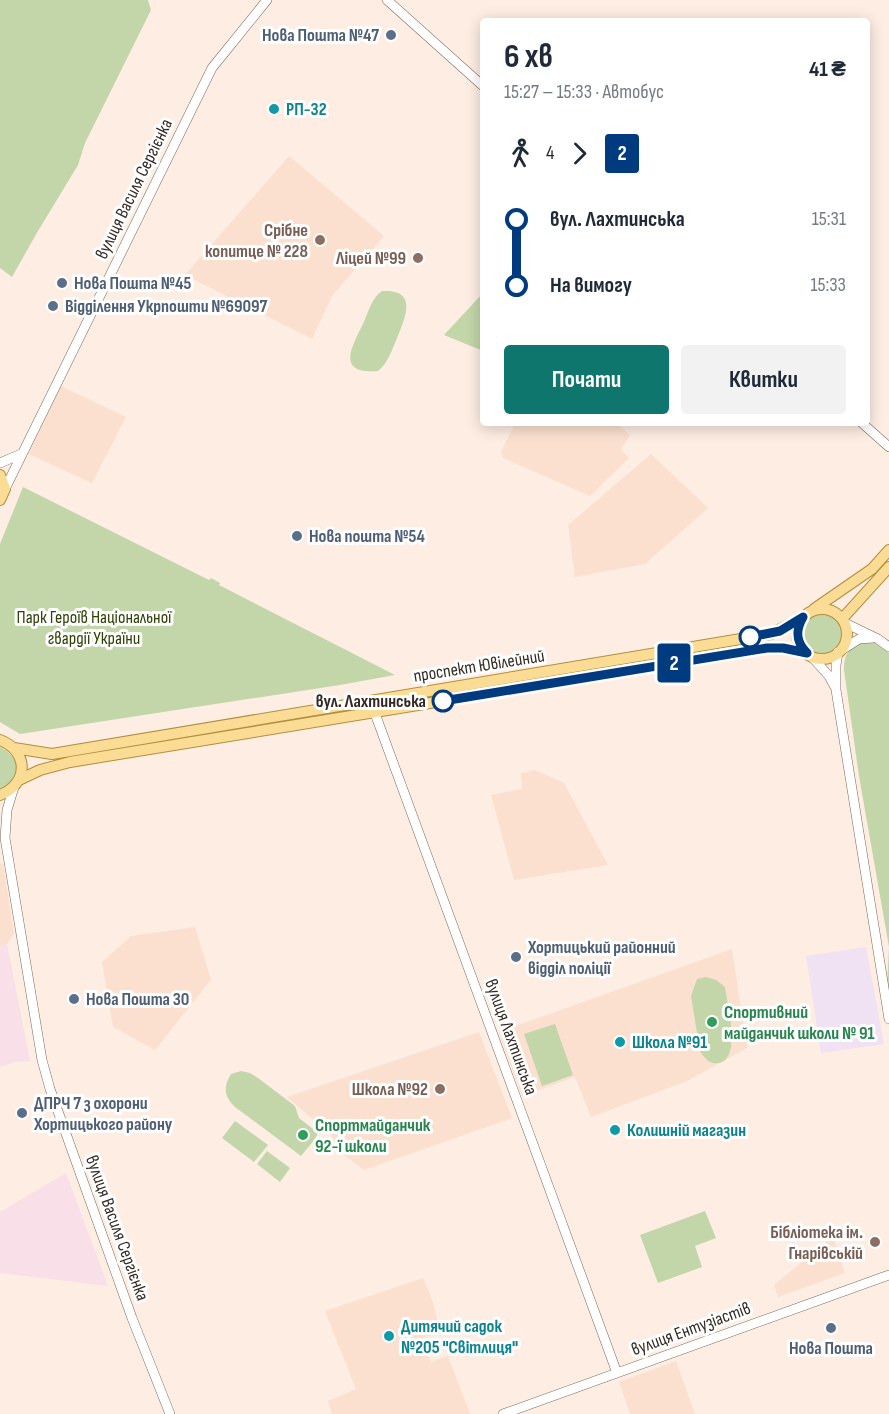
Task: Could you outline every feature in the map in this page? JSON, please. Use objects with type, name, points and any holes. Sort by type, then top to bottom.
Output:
[{"type":"main road","points":[[0,476],[2,495]]},
{"type":"main road","name":"проспект Ювілейний","points":[[7,744],[51,754],[771,634],[807,614],[872,569],[889,550]]},
{"type":"main road","points":[[843,621],[889,567]]},
{"type":"main road","points":[[828,609],[843,621],[847,633],[846,642],[839,652],[830,657],[820,658],[809,655],[798,640],[797,632],[807,614],[828,609]]},
{"type":"main road","name":"проспект Ювілейний","points":[[0,795],[40,770],[70,762],[767,648],[783,648],[809,655]]},
{"type":"main road","points":[[0,731],[22,763],[17,783]]},
{"type":"street","name":"вулиця Василя Сергієнка","points":[[2,495],[212,68],[267,0]]},
{"type":"street","points":[[387,0],[480,83]]},
{"type":"street","points":[[865,426],[889,447]]},
{"type":"street","points":[[0,463],[21,454]]},
{"type":"street","points":[[843,621],[889,646]]},
{"type":"street","points":[[873,638],[859,639],[839,652],[836,665],[836,690],[889,1019]]},
{"type":"street","points":[[809,655],[829,676],[836,690]]},
{"type":"street","name":"вулиця Лахтинська","points":[[370,700],[616,1373]]},
{"type":"street","name":"вулиця Василя Сергієнка","points":[[5,838],[7,810],[17,783]]},
{"type":"street","name":"вулиця Василя Сергієнка","points":[[0,825],[5,838],[26,970],[47,1079],[132,1318],[170,1414]]},
{"type":"street","name":"вулиця Ентузіастів","points":[[503,1414],[889,1275]]},
{"type":"shaded area","points":[[289,156],[384,236],[332,296],[312,339],[185,275]]},
{"type":"shaded area","points":[[61,386],[126,417],[92,483],[28,454]]},
{"type":"shaded area","points":[[514,426],[620,426],[630,435],[621,449],[629,458],[590,496],[503,458],[501,452]]},
{"type":"shaded area","points":[[651,454],[708,508],[645,564],[575,577],[568,525]]},
{"type":"shaded area","points":[[535,770],[564,783],[608,865],[514,880],[491,795],[522,789],[521,773]]},
{"type":"shaded area","points":[[3,863],[14,934],[7,944],[0,945],[0,864]]},
{"type":"shaded area","points":[[195,927],[211,980],[155,1050],[113,1027],[102,962],[131,936]]},
{"type":"shaded area","points":[[7,944],[30,1061],[15,1062],[0,1067],[0,945]]},
{"type":"shaded area","points":[[866,947],[884,1044],[821,1053],[806,956]]},
{"type":"shaded area","points":[[732,949],[747,1048],[687,1081],[591,1117],[575,1077],[522,1096],[499,1032]]},
{"type":"shaded area","points":[[479,1032],[512,1118],[364,1170],[339,1151],[331,1135],[287,1097]]},
{"type":"shaded area","points":[[66,1173],[108,1286],[0,1273],[0,1212]]},
{"type":"shaded area","points":[[833,1236],[845,1273],[778,1297],[774,1285]]},
{"type":"shaded area","points":[[423,1278],[431,1296],[441,1332],[420,1339],[431,1362],[448,1356],[470,1414],[332,1414],[328,1401],[356,1389],[325,1311]]},
{"type":"shaded area","points":[[676,1361],[695,1414],[630,1414],[619,1382]]},
{"type":"green space","points":[[0,0],[148,0],[151,10],[85,143],[78,165],[12,277],[0,268]]},
{"type":"green space","points":[[382,291],[401,295],[405,300],[406,314],[384,364],[378,371],[365,371],[352,364],[351,350],[373,301]]},
{"type":"green space","points":[[480,296],[480,350],[444,335]]},
{"type":"green space","name":"Парк Героїв Національної гвардії України","points":[[23,487],[209,580],[211,578],[220,583],[219,585],[395,675],[20,734],[0,722],[0,544]]},
{"type":"green space","points":[[823,611],[832,612],[839,617],[844,624],[844,642],[839,649],[832,654],[823,655],[814,654],[807,649],[802,642],[801,633],[802,624],[807,617],[814,612]]},
{"type":"green space","points":[[862,641],[877,642],[889,653],[889,947],[859,776],[844,670],[848,652]]},
{"type":"green space","points":[[0,747],[12,756],[18,769],[14,780],[0,791]]},
{"type":"green space","points":[[889,947],[889,997],[887,987]]},
{"type":"green space","name":"Спортивний майданчик школи № 91","points":[[706,977],[716,980],[725,987],[730,1017],[732,1041],[730,1051],[726,1059],[719,1063],[708,1060],[700,1051],[691,996],[697,979]]},
{"type":"green space","points":[[555,1024],[573,1075],[542,1086],[524,1034]]},
{"type":"green space","name":"Спортмайданчик 92-ї школи","points":[[241,1071],[258,1078],[295,1106],[299,1118],[318,1133],[301,1156],[231,1103],[226,1091],[227,1083],[231,1074]]},
{"type":"green space","points":[[235,1121],[268,1145],[254,1162],[222,1138]]},
{"type":"green space","points":[[267,1151],[290,1168],[280,1182],[257,1164]]},
{"type":"green space","points":[[705,1211],[716,1238],[695,1246],[702,1267],[658,1283],[640,1235]]},
{"type":"bus line","name":"2","points":[[443,701],[767,648],[783,648],[807,653],[801,647],[797,632],[803,617],[780,631],[750,637]]},
{"type":"place","name":"Нова Пошта №47","points":[[391,35]]},
{"type":"place","name":"РП-32","points":[[274,109]]},
{"type":"place","name":"Срібне копитце № 228","points":[[320,240]]},
{"type":"place","name":"Ліцей №99","points":[[418,258]]},
{"type":"place","name":"Нова Пошта №45","points":[[62,283]]},
{"type":"place","name":"Відділення Укрпошти №69097","points":[[53,306]]},
{"type":"place","name":"Нова пошта №54","points":[[297,536]]},
{"type":"place","name":"вул. Лахтинська","points":[[443,701]]},
{"type":"place","name":"Хортицький районний відділ поліції","points":[[516,957]]},
{"type":"place","name":"Нова Пошта 30","points":[[74,999]]},
{"type":"place","name":"Спортивний майданчик школи № 91","points":[[712,1022]]},
{"type":"place","name":"Школа №91","points":[[620,1042]]},
{"type":"place","name":"Школа №92","points":[[440,1089]]},
{"type":"place","name":"ДПРЧ 7 з охорони Хортицького району","points":[[22,1113]]},
{"type":"place","name":"Колишній магазин","points":[[615,1130]]},
{"type":"place","name":"Спортмайданчик 92-ї школи","points":[[303,1135]]},
{"type":"place","name":"Бібліотека ім. Гнарівській","points":[[875,1242]]},
{"type":"place","name":"Нова Пошта","points":[[831,1328]]},
{"type":"place","name":"Дитячий садок №205 \"Свiтлиця\"","points":[[389,1336]]}]
